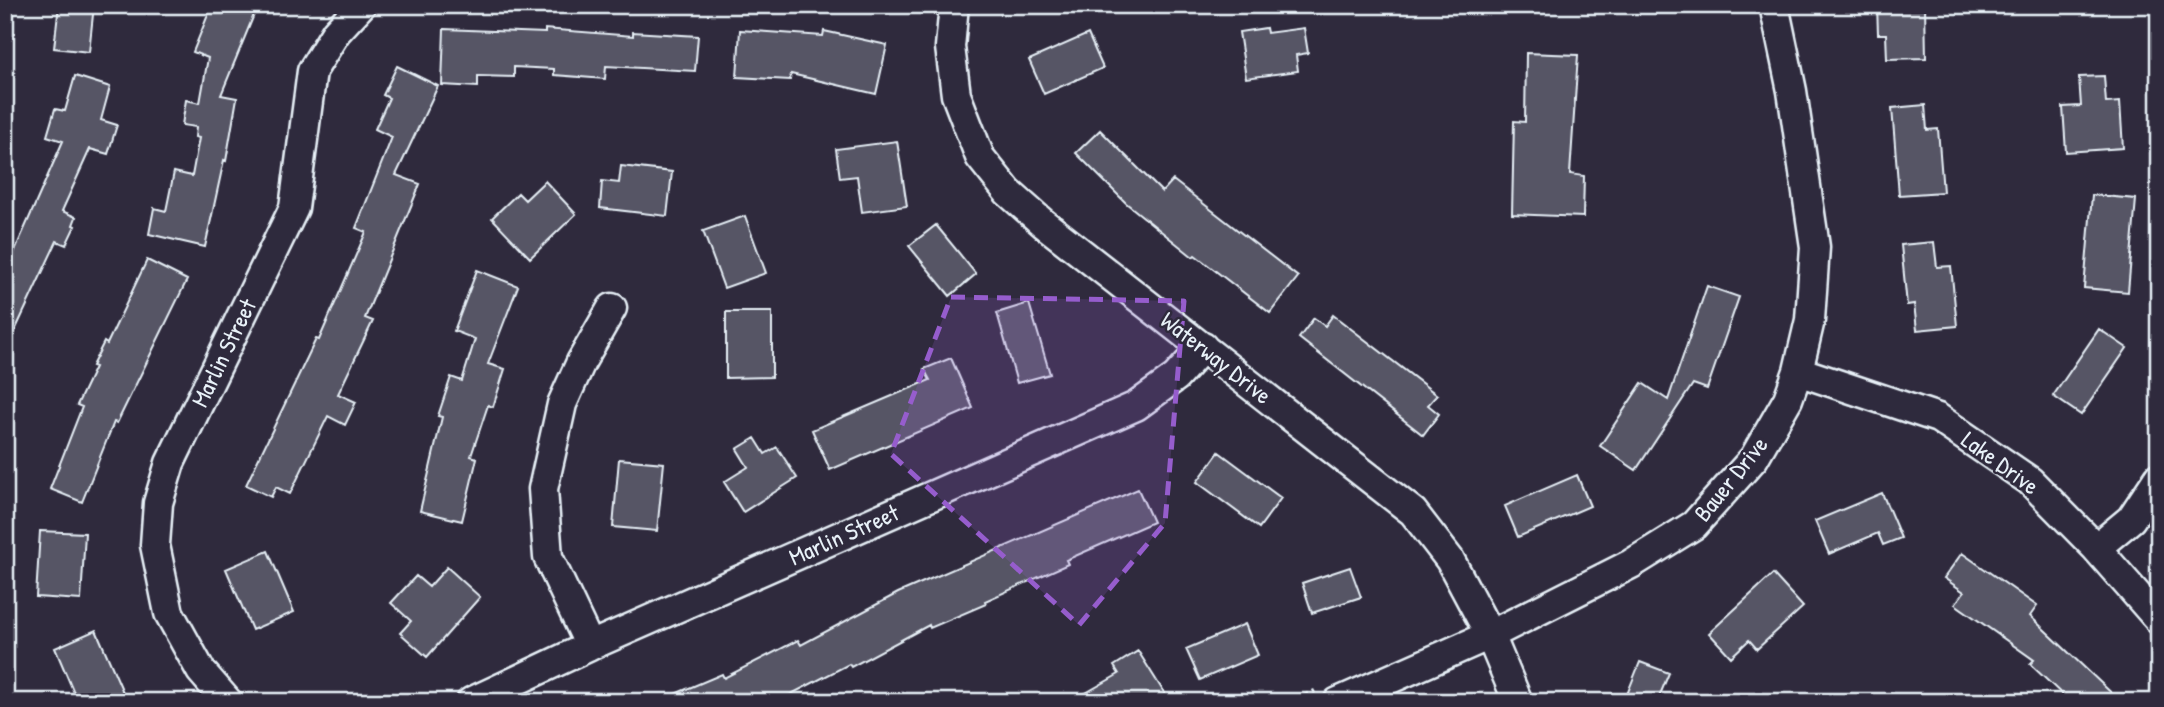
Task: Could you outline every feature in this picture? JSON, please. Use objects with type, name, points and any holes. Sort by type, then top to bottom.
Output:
[{"type":"street","name":"Marlin Street","points":[[228,702],[201,671],[169,613],[155,545],[158,503],[170,463],[295,208],[312,71],[336,32],[361,5]]},
{"type":"street","name":"Waterway Drive","points":[[954,5],[950,47],[956,95],[980,157],[1008,192],[1043,223],[1413,512],[1450,560],[1490,635],[1518,702]]},
{"type":"street","name":"Bauer Drive","points":[[1332,694],[1490,635],[1630,564],[1694,525],[1754,458],[1788,399],[1798,371],[1810,320],[1815,247],[1792,91],[1774,5]]},
{"type":"street","points":[[590,646],[548,557],[543,489],[562,404],[581,362],[612,308]]},
{"type":"street","name":"Marlin Street","points":[[471,702],[590,646],[1136,407],[1176,377],[1203,347]]},
{"type":"street","name":"Lake Drive","points":[[1798,371],[1938,418],[2030,481],[2096,548],[2159,620]]},
{"type":"street","points":[[2096,548],[2131,519],[2159,477]]},
{"type":"path","points":[[1291,702],[1332,694]]},
{"type":"highlighted area","points":[[951,297],[1184,301],[1165,523],[1079,625],[891,454]]},
{"type":"building","points":[[59,5],[94,5],[89,52],[54,48]]},
{"type":"building","points":[[212,5],[258,5],[221,95],[237,98],[226,161],[224,160],[205,247],[149,234],[154,208],[166,211],[174,172],[192,176],[199,138],[195,137],[196,127],[182,125],[186,100],[200,103],[208,58],[193,52]]},
{"type":"building","points":[[1877,5],[1925,5],[1926,58],[1887,59],[1886,34],[1878,34]]},
{"type":"building","points":[[1266,28],[1267,33],[1304,28],[1308,53],[1296,55],[1298,71],[1246,78],[1239,32]]},
{"type":"building","points":[[444,29],[545,33],[545,29],[633,36],[633,32],[698,36],[695,71],[606,66],[605,79],[554,75],[554,69],[514,67],[514,77],[478,76],[478,87],[442,85]]},
{"type":"building","points":[[740,30],[823,36],[824,31],[887,45],[876,94],[791,74],[790,80],[737,77]]},
{"type":"building","points":[[1088,34],[1103,68],[1044,94],[1029,60]]},
{"type":"building","points":[[1526,53],[1578,55],[1570,174],[1584,176],[1583,217],[1512,214],[1514,121],[1525,122]]},
{"type":"building","points":[[397,66],[438,86],[396,175],[420,184],[365,318],[373,321],[338,394],[356,402],[345,425],[328,416],[290,494],[276,487],[271,497],[246,485],[316,339],[319,340],[366,232],[356,228],[392,137],[375,129],[389,98],[383,95]]},
{"type":"building","points":[[75,76],[110,87],[101,120],[117,125],[108,154],[90,149],[62,211],[76,217],[75,226],[66,245],[57,241],[5,352],[5,273],[63,141],[47,136],[55,109],[65,111]]},
{"type":"building","points":[[2104,76],[2106,103],[2120,102],[2123,148],[2066,152],[2063,107],[2081,106],[2079,77]]},
{"type":"building","points":[[1925,105],[1927,130],[1938,129],[1943,192],[1899,195],[1892,108]]},
{"type":"building","points":[[1100,130],[1162,192],[1173,180],[1298,277],[1270,313],[1195,255],[1193,257],[1126,203],[1076,153]]},
{"type":"building","points":[[897,141],[907,206],[862,212],[857,176],[840,178],[836,149]]},
{"type":"building","points":[[621,166],[672,172],[667,216],[600,208],[602,181],[619,183]]},
{"type":"building","points":[[545,181],[576,214],[530,258],[492,218],[518,193],[525,200]]},
{"type":"building","points":[[2092,195],[2136,199],[2128,292],[2084,288]]},
{"type":"building","points":[[745,216],[766,273],[724,288],[703,231]]},
{"type":"building","points":[[936,225],[976,274],[950,296],[909,246]]},
{"type":"building","points":[[1934,242],[1937,267],[1951,266],[1957,326],[1917,330],[1914,304],[1907,305],[1901,245]]},
{"type":"building","points":[[147,260],[187,280],[117,423],[114,422],[82,502],[50,489],[82,407],[77,405],[95,367],[92,366],[104,342],[107,344]]},
{"type":"building","points":[[477,270],[518,286],[488,364],[505,369],[493,407],[488,405],[471,456],[477,458],[462,521],[420,511],[442,417],[438,416],[451,377],[462,381],[475,339],[454,331]]},
{"type":"building","points":[[1707,286],[1739,297],[1707,389],[1693,384],[1636,470],[1600,446],[1642,383],[1668,400]]},
{"type":"building","points":[[1029,303],[1050,374],[1017,383],[997,313]]},
{"type":"building","points":[[726,312],[772,312],[772,377],[726,378]]},
{"type":"building","points":[[1333,315],[1437,395],[1428,405],[1439,414],[1423,435],[1299,338],[1314,318],[1325,326]]},
{"type":"building","points":[[2099,329],[2127,348],[2081,415],[2053,396]]},
{"type":"building","points":[[951,358],[973,408],[830,470],[812,430],[930,380],[924,369]]},
{"type":"building","points":[[755,438],[765,454],[777,447],[797,478],[743,512],[724,482],[748,467],[737,449]]},
{"type":"building","points":[[1219,452],[1281,498],[1259,528],[1197,482]]},
{"type":"building","points":[[619,459],[664,463],[657,531],[613,527]]},
{"type":"building","points":[[1577,475],[1590,506],[1518,537],[1505,506]]},
{"type":"building","points":[[1138,489],[1153,522],[1066,560],[1068,564],[985,601],[986,604],[930,628],[929,625],[851,667],[849,664],[776,702],[656,702],[722,674],[724,678],[798,640],[801,645],[898,593]]},
{"type":"building","points":[[1882,493],[1901,538],[1883,545],[1878,533],[1829,554],[1815,521]]},
{"type":"building","points":[[40,531],[85,533],[81,600],[36,597]]},
{"type":"building","points":[[268,551],[294,612],[252,630],[226,569]]},
{"type":"building","points":[[1962,553],[2037,606],[2030,616],[2121,702],[2070,702],[2030,664],[2034,660],[1955,604],[1964,592],[1944,578]]},
{"type":"building","points":[[447,567],[480,597],[427,657],[400,633],[411,621],[391,603],[416,576],[429,587]]},
{"type":"building","points":[[1350,567],[1361,597],[1312,613],[1302,583]]},
{"type":"building","points":[[1773,574],[1803,607],[1757,649],[1749,640],[1731,657],[1709,633]]},
{"type":"building","points":[[1245,624],[1258,655],[1200,680],[1186,649]]},
{"type":"building","points":[[96,630],[123,692],[100,702],[78,702],[55,648]]},
{"type":"building","points":[[1138,651],[1165,694],[1153,702],[1070,702],[1119,674],[1114,666]]},
{"type":"building","points":[[1640,662],[1669,673],[1657,702],[1624,702]]}]
